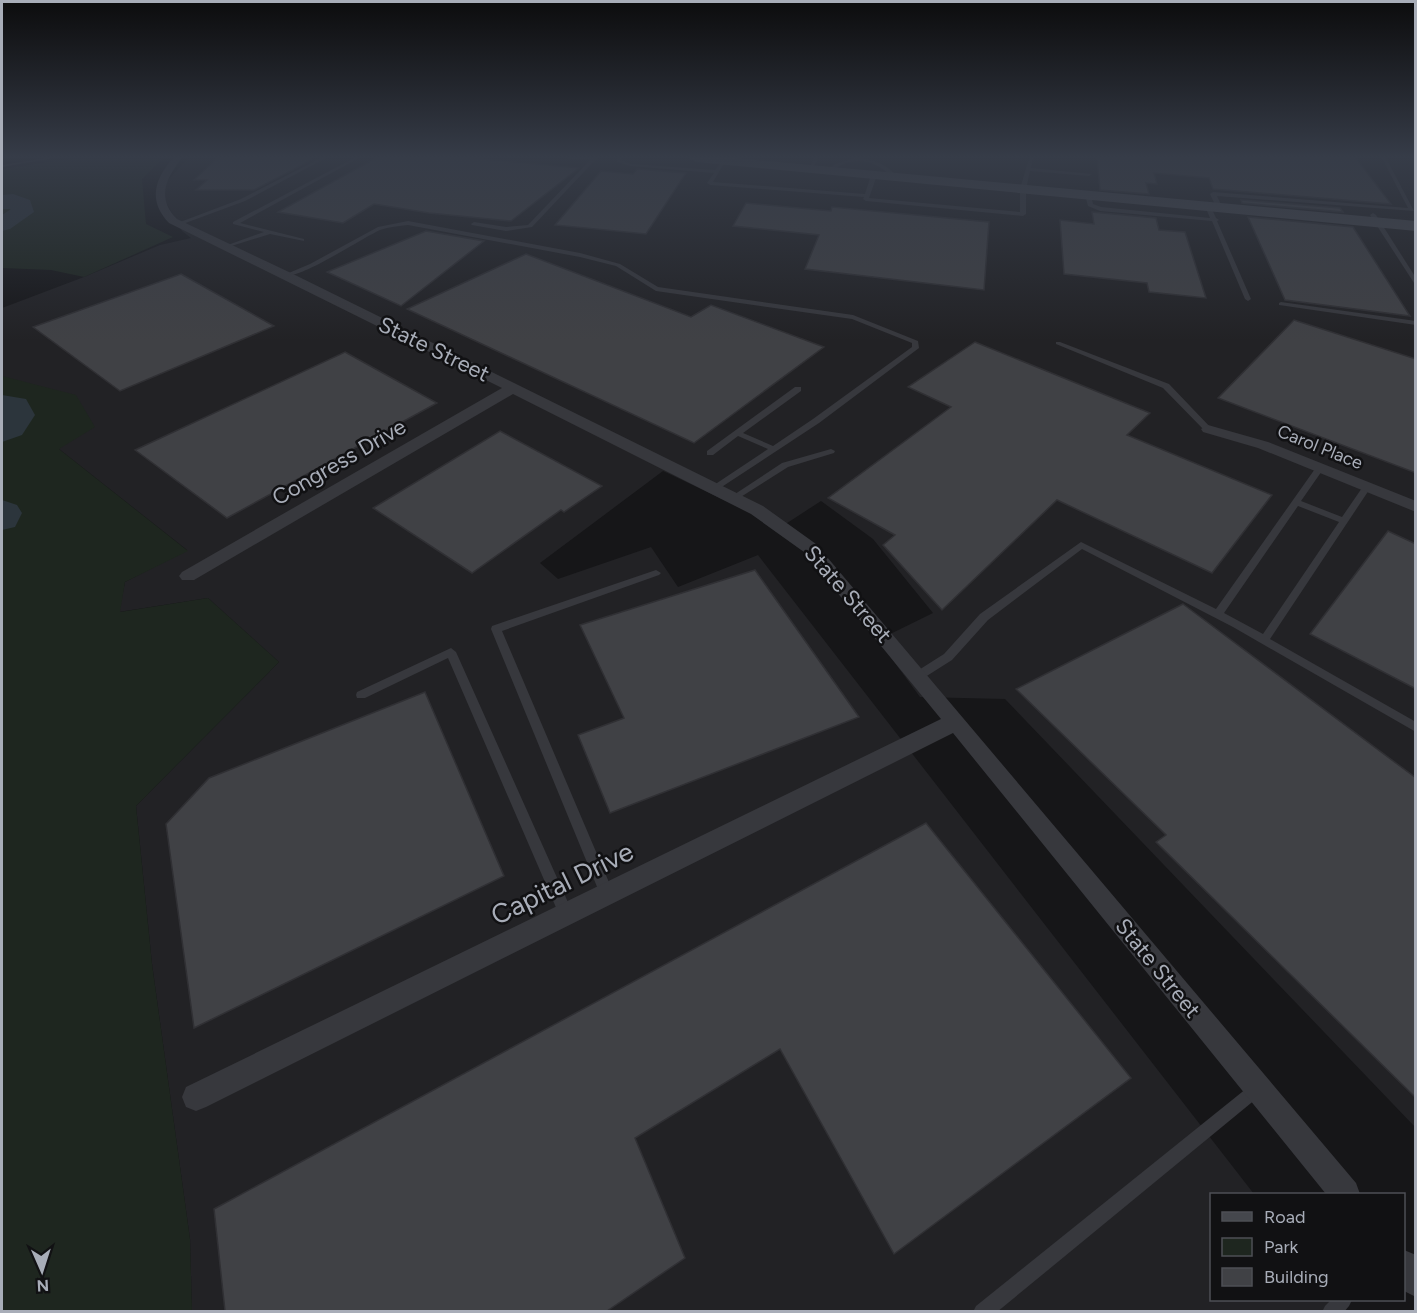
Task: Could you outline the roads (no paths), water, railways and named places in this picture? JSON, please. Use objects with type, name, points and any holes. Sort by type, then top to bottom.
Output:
[{"type":"street","name":"State Street","points":[[171,219],[288,275],[734,498],[783,526],[834,574],[1344,1193]]},
{"type":"street","points":[[1339,219],[1416,226]]},
{"type":"street","name":"Congress Drive","points":[[188,576],[513,388]]},
{"type":"street","name":"Carol Place","points":[[1208,429],[1263,445],[1416,507]]},
{"type":"street","name":"Capital Drive","points":[[196,1097],[955,722]]},
{"type":"street","points":[[1405,1267],[1416,1281]]},
{"type":"lane","points":[[178,224],[191,219]]},
{"type":"lane","points":[[242,219],[235,223],[302,240]]},
{"type":"lane","points":[[474,224],[506,229],[530,226],[536,219]]},
{"type":"lane","points":[[1219,219],[1248,299]]},
{"type":"lane","points":[[1375,219],[1416,284]]},
{"type":"lane","points":[[288,275],[312,266],[380,228],[408,223],[580,255],[618,265],[656,289],[853,317],[916,342],[915,348],[714,489]]},
{"type":"lane","points":[[227,247],[268,232]]},
{"type":"lane","points":[[1281,304],[1416,323]]},
{"type":"lane","points":[[1058,343],[1166,386],[1208,429]]},
{"type":"lane","points":[[710,453],[798,389]]},
{"type":"lane","points":[[737,433],[774,449]]},
{"type":"lane","points":[[734,498],[784,465],[831,451]]},
{"type":"lane","points":[[1218,614],[1320,468]]},
{"type":"lane","points":[[1264,640],[1367,488]]},
{"type":"lane","points":[[1296,501],[1344,521]]},
{"type":"lane","points":[[918,676],[948,657],[984,617],[1081,545],[1218,614],[1416,728]]},
{"type":"lane","points":[[607,894],[496,629],[656,573]]},
{"type":"lane","points":[[361,695],[450,652],[566,914]]},
{"type":"lane","points":[[982,1311],[1257,1089]]},
{"type":"waterway","points":[[2,224],[10,219]]},
{"type":"waterway","points":[[2,405],[15,406],[19,415],[10,428],[2,432]]},
{"type":"waterway","points":[[2,512],[4,513],[2,518]]}]
